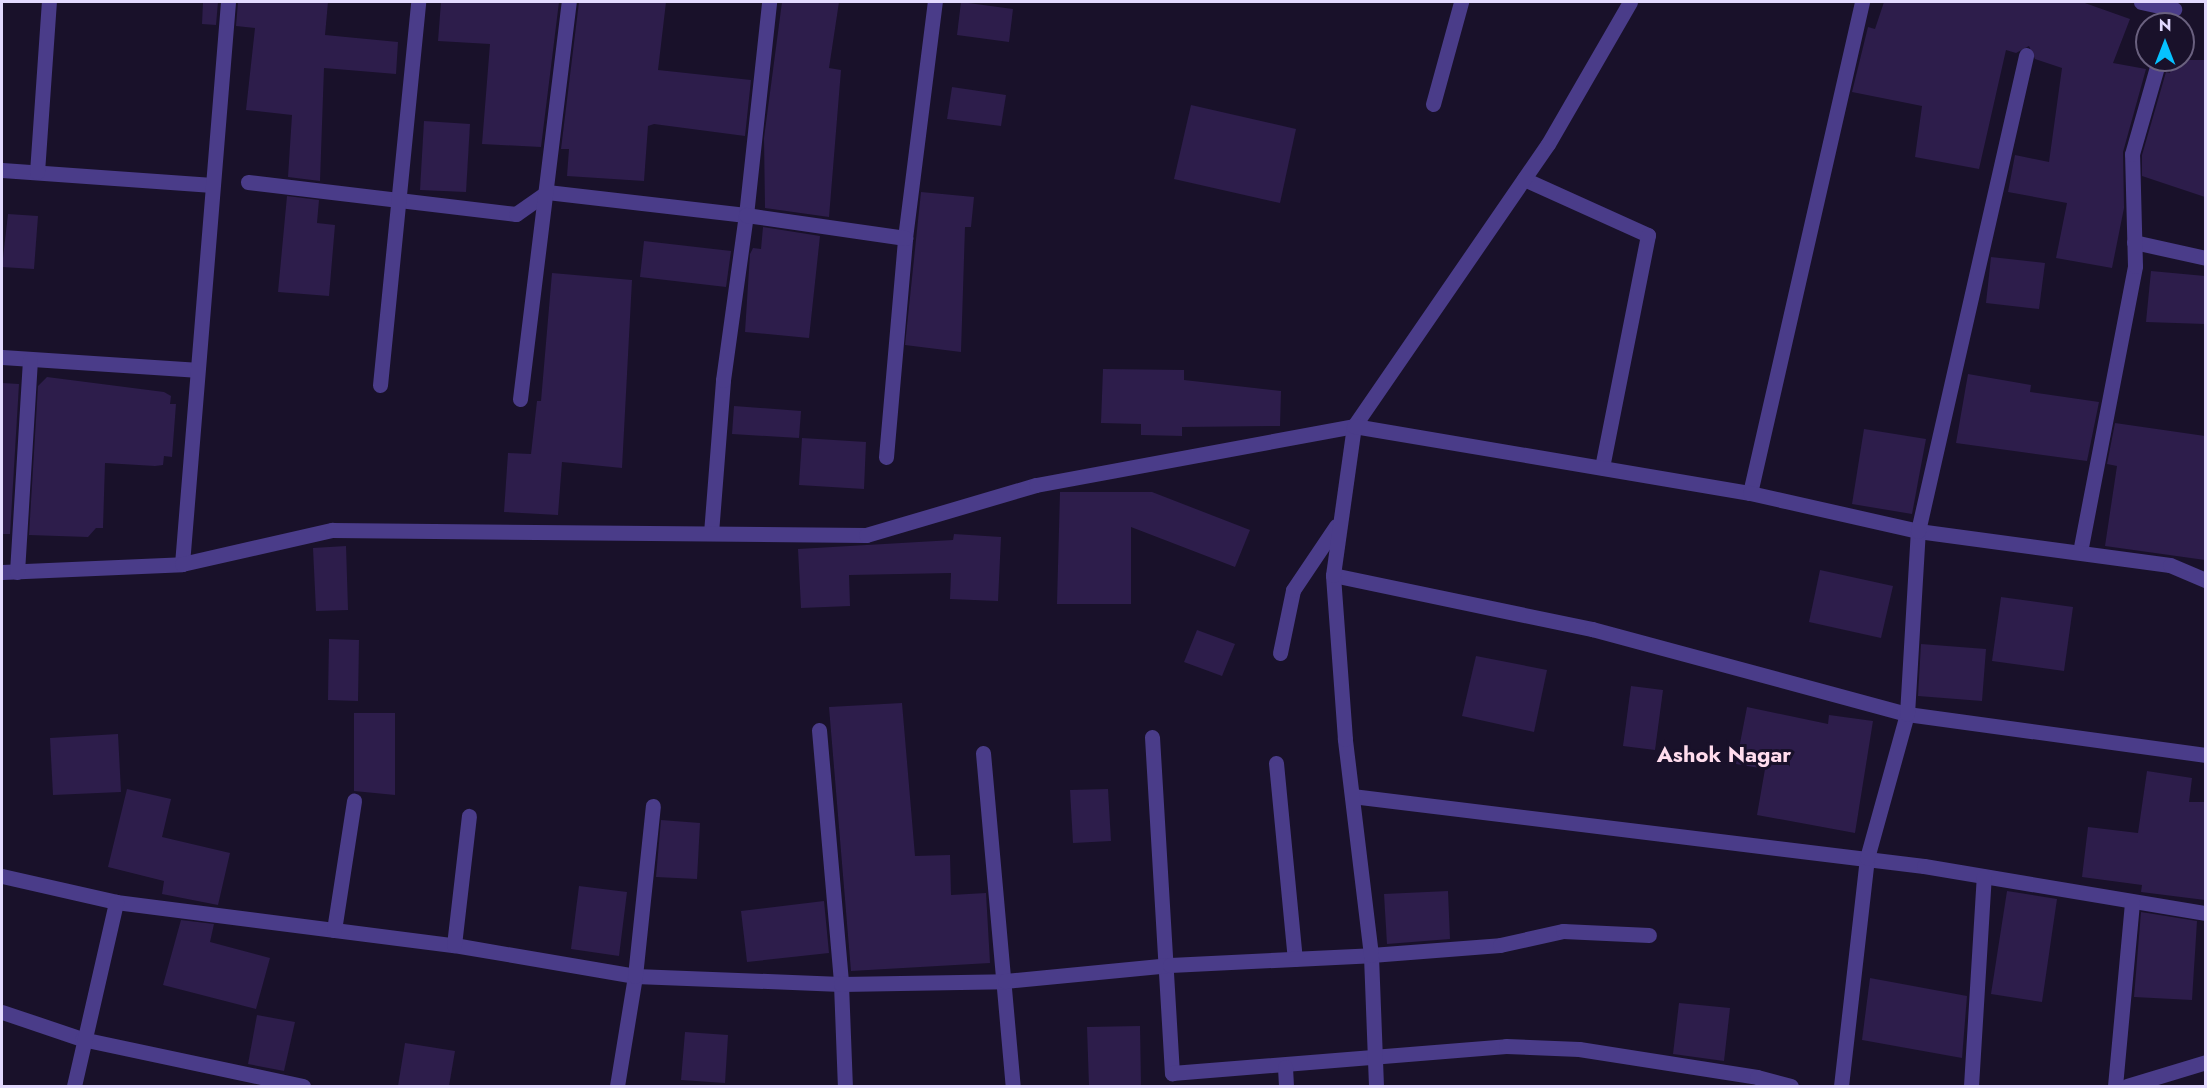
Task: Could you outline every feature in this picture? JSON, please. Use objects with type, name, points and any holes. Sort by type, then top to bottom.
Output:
[{"type":"street","points":[[37,172],[49,2]]},
{"type":"street","points":[[182,564],[196,370],[228,2]]},
{"type":"street","points":[[380,385],[418,2]]},
{"type":"street","points":[[520,399],[570,2]]},
{"type":"street","points":[[711,533],[723,380],[746,215],[769,2]]},
{"type":"street","points":[[886,457],[905,238],[935,2]]},
{"type":"street","points":[[1433,104],[1461,2]]},
{"type":"street","points":[[1376,1086],[1372,1058],[1371,955],[1352,796],[1333,575],[1354,426],[1524,179],[1630,2]]},
{"type":"street","points":[[1750,493],[1863,2]]},
{"type":"street","points":[[2141,2],[2173,12]]},
{"type":"street","points":[[1841,1086],[1867,858],[1906,714],[1918,531],[2026,55]]},
{"type":"street","points":[[2080,552],[2135,267],[2132,154],[2156,72]]},
{"type":"street","points":[[2,170],[212,185]]},
{"type":"street","points":[[1524,179],[1648,236],[1602,467]]},
{"type":"street","points":[[248,182],[397,203],[516,214],[547,192],[746,215],[905,238]]},
{"type":"street","points":[[2134,242],[2205,258]]},
{"type":"street","points":[[2,357],[196,370]]},
{"type":"street","points":[[30,359],[9,572],[182,564],[332,530],[866,535],[1036,485],[1354,426],[1750,493],[1918,531],[2170,565],[2205,579]]},
{"type":"street","points":[[1280,652],[1293,590],[1339,521]]},
{"type":"street","points":[[1333,575],[1592,629],[1906,714],[2205,756]]},
{"type":"street","points":[[819,729],[841,984],[844,1086]]},
{"type":"street","points":[[1152,737],[1170,965],[1173,1080],[1506,1046],[1579,1049],[1757,1077],[1791,1086]]},
{"type":"street","points":[[983,753],[1005,981],[1012,1086]]},
{"type":"street","points":[[1276,763],[1295,959]]},
{"type":"street","points":[[1352,796],[1867,858],[1984,876],[2132,903],[2205,912]]},
{"type":"street","points":[[334,930],[354,801]]},
{"type":"street","points":[[617,1086],[636,976],[653,806]]},
{"type":"street","points":[[454,945],[469,816]]},
{"type":"street","points":[[2,876],[116,902],[454,945],[636,976],[841,984],[1005,981],[1170,965],[1371,955],[1500,945],[1563,931],[1649,935]]},
{"type":"street","points":[[1971,1086],[1984,876]]},
{"type":"street","points":[[74,1086],[82,1039],[116,902]]},
{"type":"street","points":[[2115,1086],[2132,903]]},
{"type":"street","points":[[2,1012],[82,1039],[303,1086]]},
{"type":"street","points":[[2127,1086],[2205,1062]]},
{"type":"street","points":[[1285,1067],[1286,1086]]},
{"type":"building","points":[[203,2],[218,2],[216,25],[202,24]]},
{"type":"building","points":[[238,2],[328,2],[325,35],[398,42],[396,74],[324,68],[320,181],[288,177],[292,115],[246,110],[255,28],[236,26]]},
{"type":"building","points":[[441,2],[559,2],[541,147],[482,144],[490,44],[438,41]]},
{"type":"building","points":[[579,2],[666,2],[658,70],[751,80],[745,136],[654,124],[648,126],[644,181],[567,176],[569,149],[561,149]]},
{"type":"building","points":[[782,2],[839,2],[829,68],[841,70],[829,217],[765,208],[764,138]]},
{"type":"building","points":[[961,2],[1013,9],[1009,42],[957,35]]},
{"type":"building","points":[[1884,2],[2082,2],[2130,19],[2113,63],[2135,67],[2135,72],[2145,72],[2123,152],[2124,208],[2112,268],[2056,258],[2067,203],[2008,192],[2015,155],[2049,162],[2062,68],[2035,59],[2029,46],[2016,53],[2006,50],[1979,169],[1915,157],[1922,106],[1852,92],[1868,27],[1875,29]]},
{"type":"building","points":[[2195,60],[2205,60],[2205,197],[2142,176],[2142,155],[2166,72],[2195,72]]},
{"type":"building","points":[[952,87],[1006,95],[1001,126],[947,119]]},
{"type":"building","points":[[1191,105],[1296,129],[1280,203],[1174,179]]},
{"type":"building","points":[[424,121],[470,124],[466,192],[420,190]]},
{"type":"building","points":[[921,192],[974,197],[971,227],[965,227],[961,352],[905,345]]},
{"type":"building","points":[[287,196],[319,200],[317,223],[335,225],[329,296],[278,292]]},
{"type":"building","points":[[8,214],[38,216],[34,269],[2,267]]},
{"type":"building","points":[[763,227],[820,236],[809,338],[745,332],[750,254],[753,248],[761,249]]},
{"type":"building","points":[[644,241],[731,251],[726,287],[640,277]]},
{"type":"building","points":[[1991,257],[2045,263],[2039,309],[1986,303]]},
{"type":"building","points":[[2151,271],[2205,276],[2205,324],[2146,322]]},
{"type":"building","points":[[552,273],[632,280],[622,468],[562,462],[558,515],[504,512],[508,453],[531,454],[537,401],[541,401]]},
{"type":"building","points":[[1103,369],[1184,370],[1184,380],[1281,391],[1280,426],[1182,427],[1182,436],[1141,435],[1141,424],[1101,423]]},
{"type":"building","points":[[1968,374],[2031,385],[2030,392],[2099,402],[2087,461],[1956,443]]},
{"type":"building","points":[[47,377],[164,392],[171,396],[170,404],[176,404],[172,457],[164,456],[163,465],[105,463],[103,528],[96,528],[88,537],[29,535],[38,386]]},
{"type":"building","points":[[2,383],[19,384],[10,534],[2,534]]},
{"type":"building","points":[[734,406],[801,411],[799,438],[732,434]]},
{"type":"building","points":[[2115,423],[2205,436],[2205,560],[2105,546],[2117,466],[2107,464]]},
{"type":"building","points":[[1864,429],[1926,439],[1912,514],[1852,504]]},
{"type":"building","points":[[802,438],[866,442],[864,489],[799,485]]},
{"type":"building","points":[[1060,492],[1152,492],[1250,530],[1235,567],[1131,527],[1131,604],[1057,604]]},
{"type":"building","points":[[954,534],[1001,537],[998,601],[950,599],[951,573],[849,575],[850,606],[801,608],[798,549],[953,540]]},
{"type":"building","points":[[346,546],[348,610],[316,611],[313,548]]},
{"type":"building","points":[[1820,570],[1893,586],[1881,638],[1809,622]]},
{"type":"building","points":[[2001,597],[2073,607],[2064,671],[1992,661]]},
{"type":"building","points":[[1197,630],[1235,644],[1222,676],[1184,662]]},
{"type":"building","points":[[329,639],[359,640],[358,701],[328,700]]},
{"type":"building","points":[[1921,644],[1986,649],[1982,701],[1918,696]]},
{"type":"building","points":[[1476,656],[1547,670],[1534,732],[1462,716]]},
{"type":"building","points":[[1631,686],[1663,690],[1655,750],[1623,746]]},
{"type":"building","points":[[902,703],[915,856],[950,855],[951,895],[986,893],[990,963],[851,971],[829,707]]},
{"type":"building","points":[[1747,707],[1828,724],[1829,715],[1873,721],[1855,833],[1757,815],[1765,769],[1736,764]]},
{"type":"building","points":[[354,713],[395,713],[395,795],[354,791]]},
{"type":"building","points":[[118,734],[121,792],[53,795],[50,738]]},
{"type":"building","points":[[2147,771],[2192,778],[2189,802],[2205,802],[2205,900],[2141,892],[2142,885],[2082,877],[2088,827],[2138,833]]},
{"type":"building","points":[[127,789],[171,799],[162,837],[230,853],[218,905],[162,894],[164,881],[108,867]]},
{"type":"building","points":[[1108,789],[1111,841],[1073,843],[1070,790]]},
{"type":"building","points":[[661,820],[700,823],[697,879],[656,877]]},
{"type":"building","points":[[579,886],[627,892],[619,956],[571,949]]},
{"type":"building","points":[[1448,891],[1450,939],[1387,944],[1384,894]]},
{"type":"building","points":[[2007,891],[2057,899],[2042,1002],[1991,994]]},
{"type":"building","points":[[824,901],[829,953],[747,962],[741,911]]},
{"type":"building","points":[[2141,912],[2197,921],[2192,1000],[2134,997]]},
{"type":"building","points":[[181,920],[214,924],[210,942],[270,958],[256,1009],[163,985]]},
{"type":"building","points":[[1870,978],[1967,996],[1962,1058],[1862,1040]]},
{"type":"building","points":[[1679,1003],[1730,1008],[1724,1061],[1673,1054]]},
{"type":"building","points":[[257,1015],[295,1022],[284,1071],[248,1064]]},
{"type":"building","points":[[1140,1026],[1141,1086],[1089,1086],[1087,1027]]},
{"type":"building","points":[[685,1032],[728,1035],[725,1083],[681,1080]]},
{"type":"building","points":[[405,1043],[455,1051],[449,1086],[398,1086]]},
{"type":"district","name":"Ashok Nagar","points":[[1724,755]]}]
